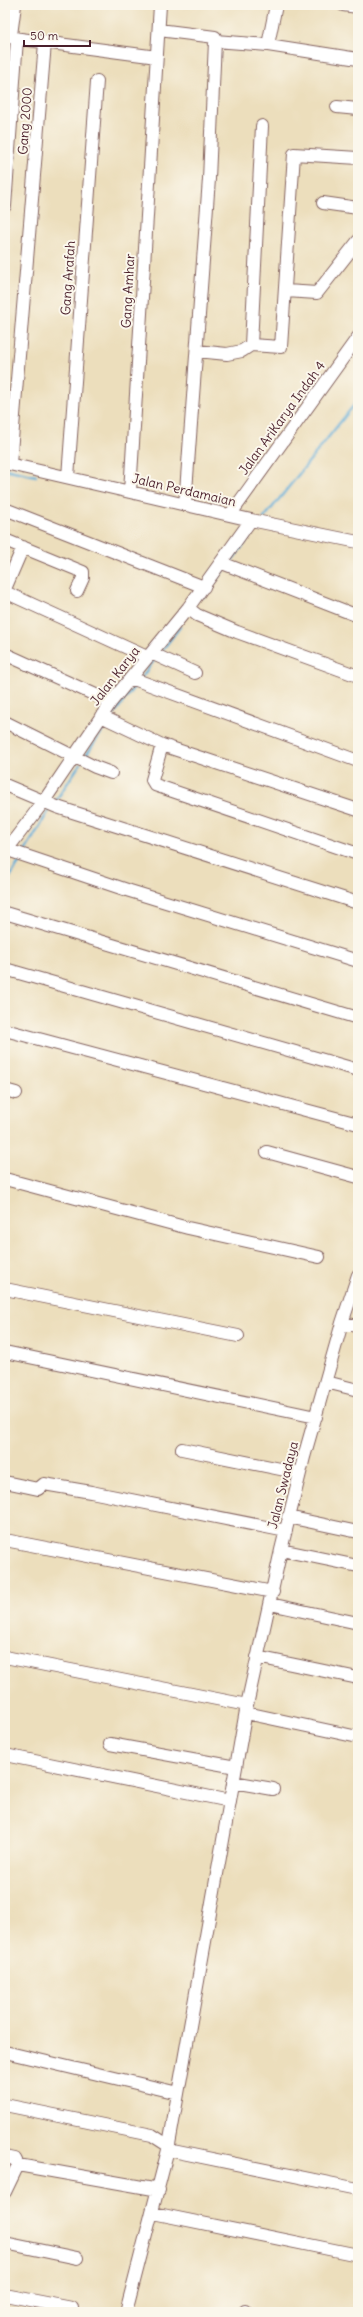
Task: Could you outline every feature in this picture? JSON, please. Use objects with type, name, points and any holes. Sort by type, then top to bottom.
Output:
[{"type":"street","points":[[15,5],[11,35],[17,40],[157,57]]},
{"type":"street","name":"Gang Amhar","points":[[130,492],[159,30],[158,5]]},
{"type":"street","points":[[268,45],[276,5]]},
{"type":"street","points":[[343,5],[358,7]]},
{"type":"street","points":[[159,30],[215,37],[209,179],[185,505]]},
{"type":"street","points":[[5,206],[17,40]]},
{"type":"street","points":[[215,41],[268,45],[358,59]]},
{"type":"street","name":"Gang 2000","points":[[7,464],[44,43]]},
{"type":"street","name":"Gang Arafah","points":[[68,477],[97,81]]},
{"type":"street","points":[[337,107],[358,109]]},
{"type":"street","points":[[251,345],[262,126]]},
{"type":"street","points":[[196,351],[236,353],[251,345],[281,347],[286,291],[294,154],[358,158]]},
{"type":"street","points":[[323,203],[358,208]]},
{"type":"street","points":[[286,291],[317,293],[357,243]]},
{"type":"street","name":"Jalan AriKarya Indah 4","points":[[230,515],[358,337]]},
{"type":"street","name":"Jalan Perdamaian","points":[[7,464],[230,515],[250,522],[264,522],[358,542]]},
{"type":"street","points":[[5,509],[204,587]]},
{"type":"street","name":"Jalan Karya","points":[[8,851],[50,804],[106,719],[111,702],[136,680],[149,655],[192,611],[204,587],[226,566],[250,522]]},
{"type":"street","points":[[5,540],[23,546],[83,572],[83,578],[77,591]]},
{"type":"street","points":[[5,589],[23,546]]},
{"type":"street","points":[[226,566],[358,616]]},
{"type":"street","points":[[5,592],[149,655],[195,673]]},
{"type":"street","points":[[192,611],[237,632],[358,676]]},
{"type":"street","points":[[5,654],[111,702]]},
{"type":"street","points":[[136,680],[358,761]]},
{"type":"street","points":[[106,719],[162,744],[358,810]]},
{"type":"street","points":[[5,722],[111,773]]},
{"type":"street","points":[[162,744],[152,780],[155,785],[358,853]]},
{"type":"street","points":[[5,785],[50,804],[358,903]]},
{"type":"street","points":[[8,851],[130,891],[358,961]]},
{"type":"street","points":[[5,913],[358,1018]]},
{"type":"street","points":[[5,969],[358,1070]]},
{"type":"street","points":[[5,1030],[358,1124]]},
{"type":"street","points":[[267,1152],[358,1176]]},
{"type":"street","points":[[5,1180],[188,1228],[319,1257]]},
{"type":"street","name":"Jalan Swadaya","points":[[126,2312],[153,2214],[168,2148],[233,1782],[257,1657],[288,1517],[342,1322],[358,1275]]},
{"type":"street","points":[[5,1289],[238,1336]]},
{"type":"street","points":[[342,1322],[358,1326]]},
{"type":"street","points":[[5,1352],[316,1417]]},
{"type":"street","points":[[326,1382],[358,1390]]},
{"type":"street","points":[[182,1449],[300,1473]]},
{"type":"street","points":[[5,1482],[38,1489],[44,1484],[91,1492],[286,1531]]},
{"type":"street","points":[[288,1517],[358,1532]]},
{"type":"street","points":[[5,1540],[271,1598],[358,1623]]},
{"type":"street","points":[[281,1550],[358,1566]]},
{"type":"street","points":[[5,1656],[247,1709],[358,1737]]},
{"type":"street","points":[[257,1657],[358,1678]]},
{"type":"street","points":[[110,1744],[236,1767]]},
{"type":"street","points":[[5,1755],[230,1801]]},
{"type":"street","points":[[233,1782],[273,1788]]},
{"type":"street","points":[[5,2052],[178,2092]]},
{"type":"street","points":[[5,2105],[152,2135],[168,2148],[358,2189]]},
{"type":"street","points":[[5,2157],[15,2159],[18,2165]]},
{"type":"street","points":[[18,2165],[159,2190]]},
{"type":"street","points":[[5,2192],[18,2165]]},
{"type":"street","points":[[153,2214],[358,2255]]},
{"type":"street","points":[[5,2243],[77,2258]]},
{"type":"street","points":[[5,2295],[72,2308],[71,2312]]},
{"type":"waterway","points":[[264,518],[358,400]]},
{"type":"waterway","points":[[5,469],[36,476]]},
{"type":"waterway","points":[[230,563],[258,525]]},
{"type":"waterway","points":[[203,597],[225,568]]},
{"type":"waterway","points":[[160,653],[180,627]]},
{"type":"waterway","points":[[141,678],[156,658]]},
{"type":"waterway","points":[[112,717],[136,684]]},
{"type":"waterway","points":[[84,758],[108,723]]},
{"type":"waterway","points":[[55,802],[80,764]]},
{"type":"waterway","points":[[25,851],[51,807]]},
{"type":"waterway","points":[[5,885],[21,859]]}]
